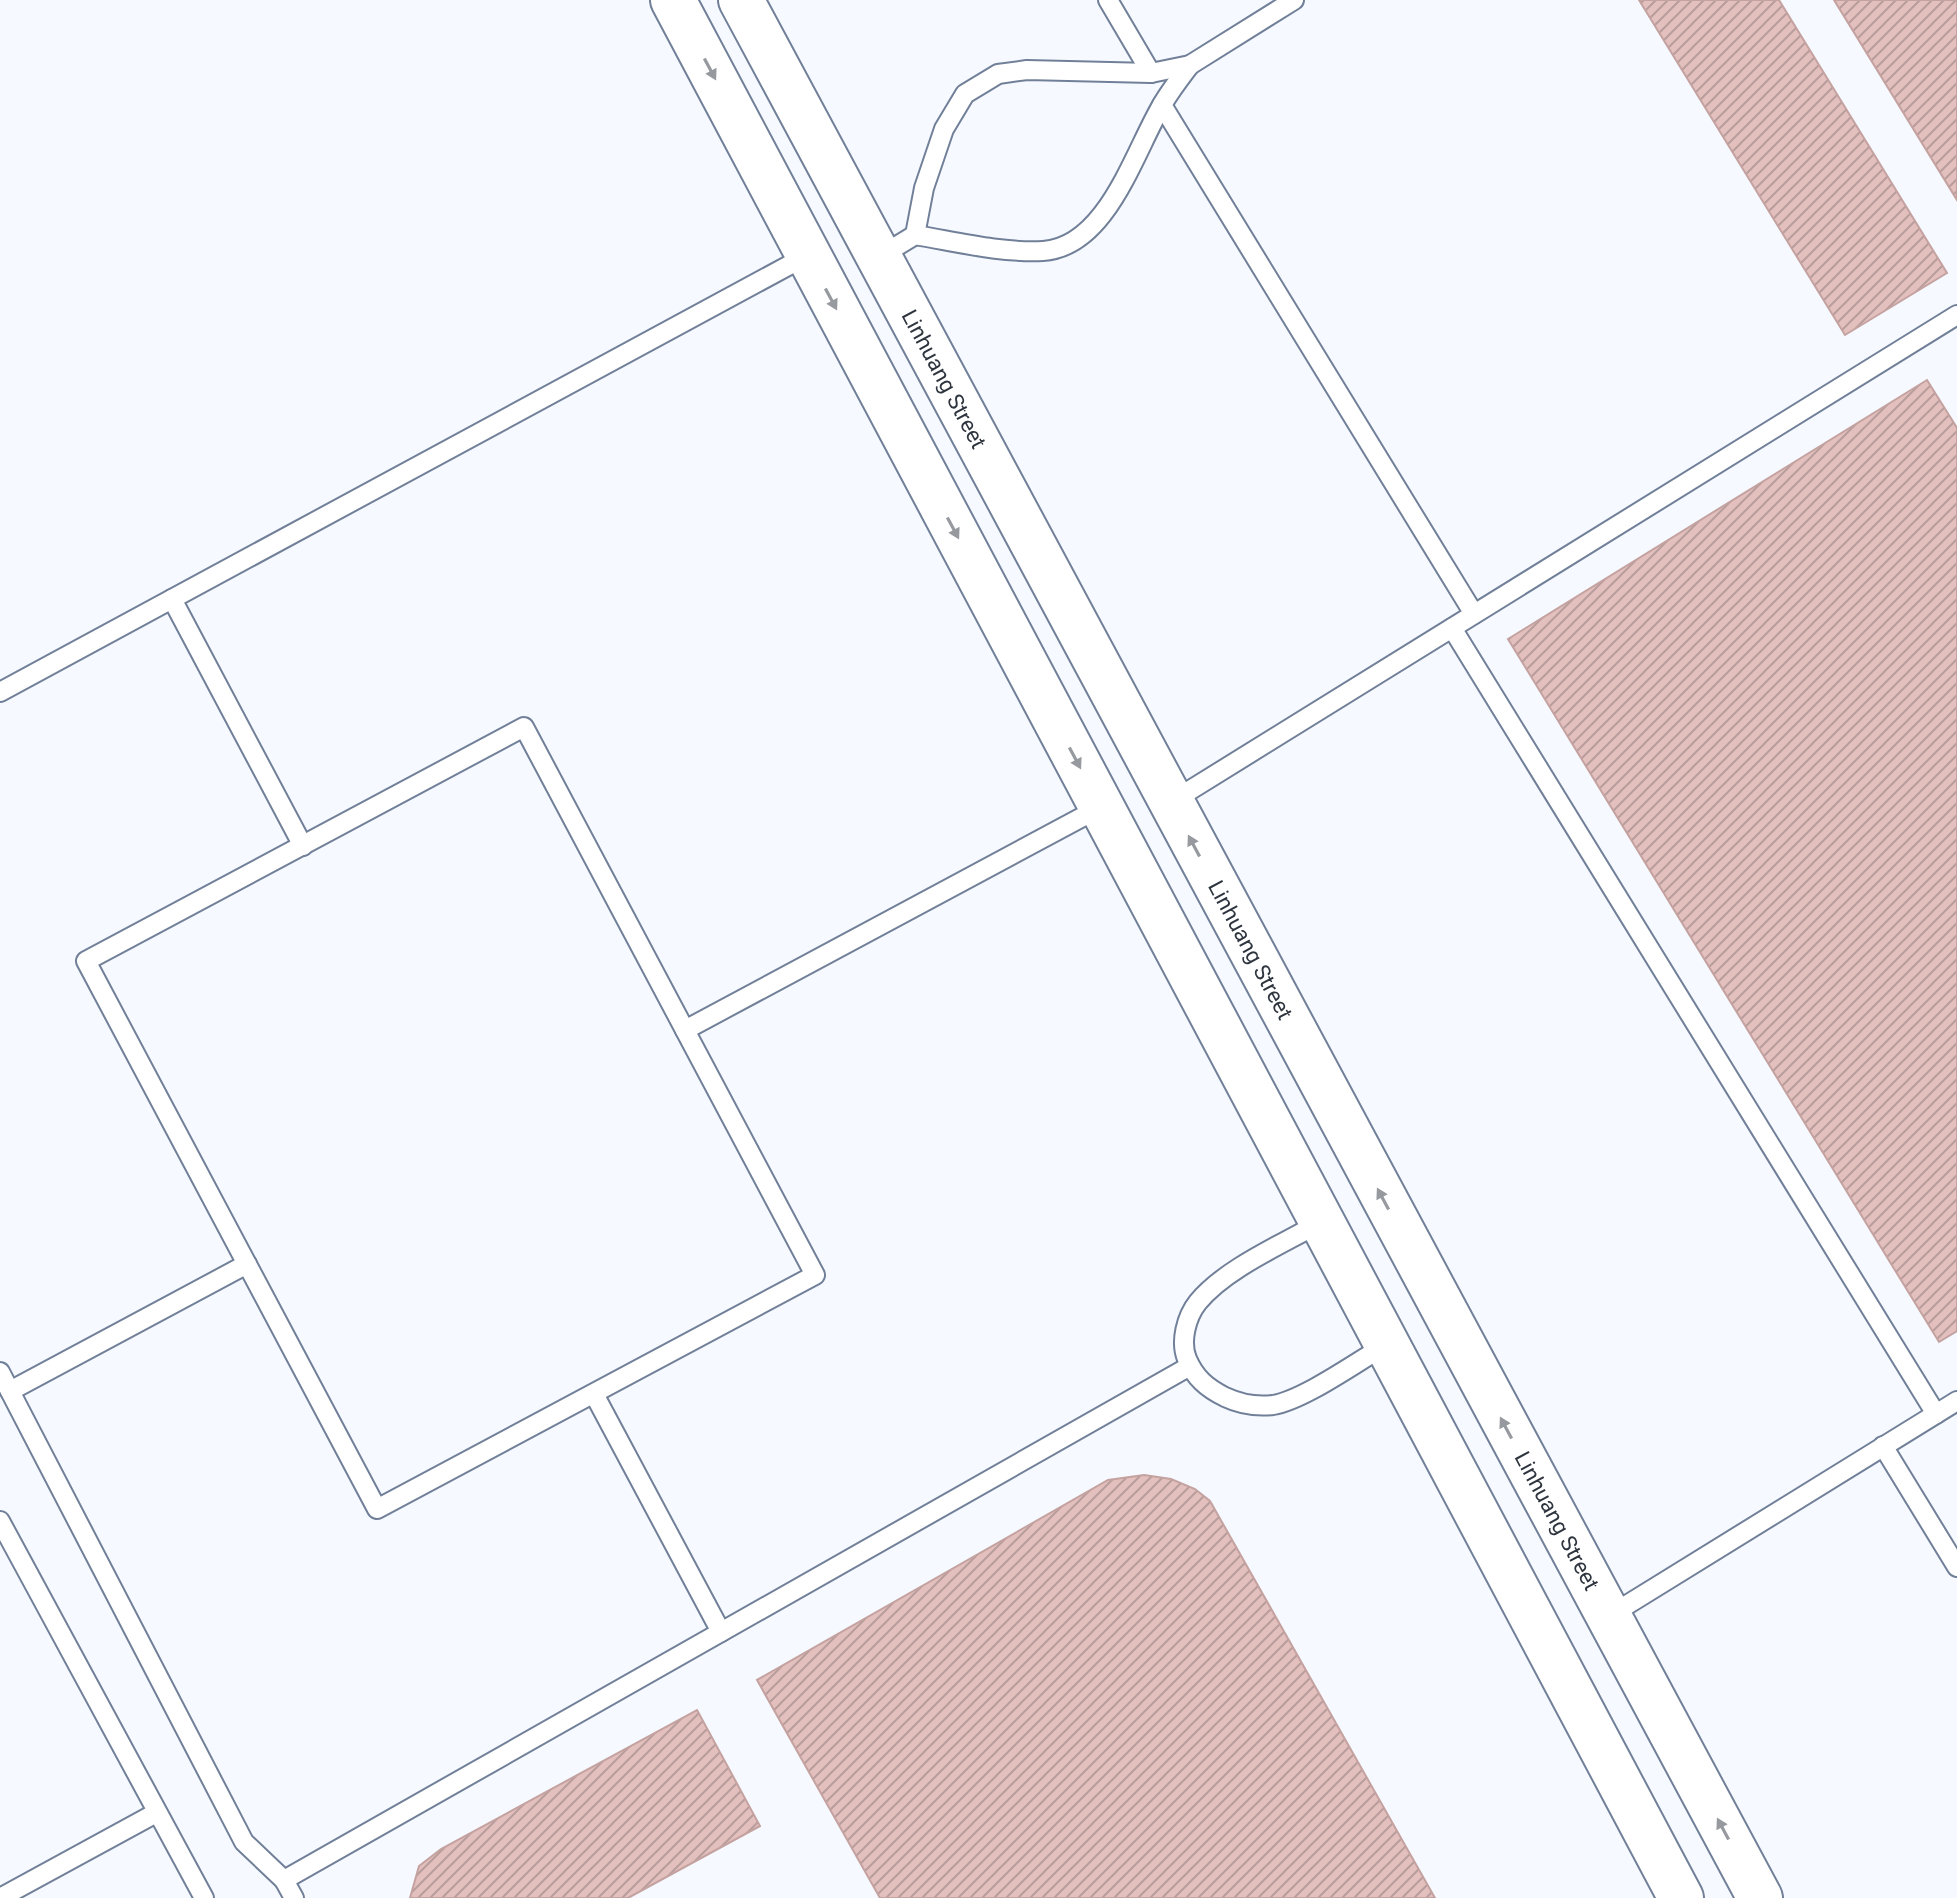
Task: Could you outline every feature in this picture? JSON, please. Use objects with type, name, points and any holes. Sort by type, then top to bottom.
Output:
[{"type":"main road","points":[[673,0],[1681,1898]]},
{"type":"main road","name":"Linhuang Street","points":[[741,0],[897,246],[1171,802],[1760,1898]]},
{"type":"lane","points":[[1108,0],[1151,73]]},
{"type":"lane","points":[[1190,65],[1162,105],[1119,191],[1092,225],[1065,246],[1045,251],[897,246],[924,188],[944,129],[965,94],[998,74],[1027,70],[1151,73],[1190,65],[1294,0]]},
{"type":"lane","points":[[1162,105],[1474,614]]},
{"type":"lane","points":[[0,692],[808,255]]},
{"type":"lane","points":[[1171,802],[1957,315]]},
{"type":"lane","points":[[172,599],[303,846]]},
{"type":"lane","points":[[1452,628],[1936,1414]]},
{"type":"lane","points":[[524,727],[815,1275],[377,1509],[86,961],[303,846],[524,727]]},
{"type":"lane","points":[[685,1030],[1101,807]]},
{"type":"lane","points":[[1321,1222],[1221,1281],[1197,1303],[1186,1322],[1184,1351],[1194,1376],[1213,1391],[1241,1404],[1273,1405],[1302,1393],[1386,1345]]},
{"type":"lane","points":[[10,1391],[247,1264]]},
{"type":"lane","points":[[284,1880],[1190,1366]]},
{"type":"lane","points":[[0,1372],[244,1842],[284,1880],[294,1898]]},
{"type":"lane","points":[[594,1394],[721,1632]]},
{"type":"lane","points":[[1608,1617],[1957,1401]]},
{"type":"lane","points":[[1883,1446],[1957,1567]]},
{"type":"lane","points":[[0,1521],[204,1898]]},
{"type":"lane","points":[[0,1898],[156,1813]]},
{"type":"building","points":[[1639,0],[1779,0],[1947,273],[1845,335]]},
{"type":"building","points":[[1834,0],[1957,0],[1957,200]]},
{"type":"building","points":[[1927,380],[1957,428],[1957,1331],[1939,1342],[1508,639]]},
{"type":"building","points":[[1144,1475],[1171,1479],[1195,1489],[1210,1501],[1435,1898],[880,1898],[757,1680],[1108,1480]]},
{"type":"building","points":[[697,1710],[760,1826],[628,1898],[410,1898],[419,1866],[441,1849]]}]
